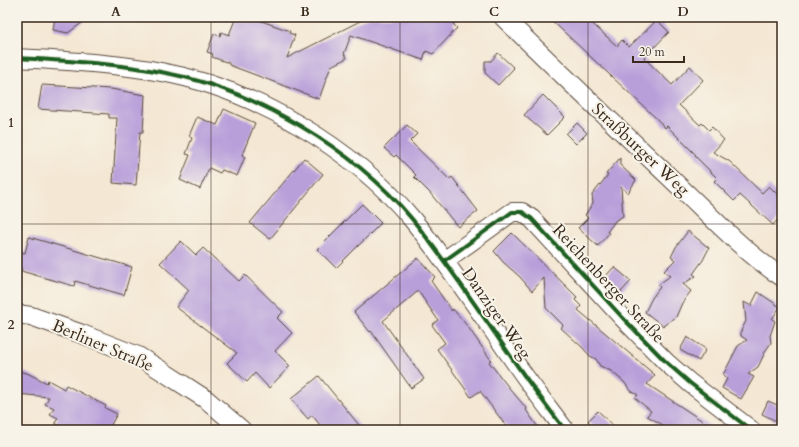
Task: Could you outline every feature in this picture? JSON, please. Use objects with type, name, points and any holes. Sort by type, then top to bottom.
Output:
[{"type":"street","name":"Straßburger Weg","points":[[503,17],[607,119],[730,233],[782,277]]},
{"type":"street","name":"Danziger Weg","points":[[17,58],[90,63],[162,72],[223,89],[267,108],[314,134],[358,166],[411,218],[444,261],[521,371],[565,430]]},
{"type":"street","name":"Reichenberger Straße","points":[[444,261],[512,212],[522,212],[532,219],[551,238],[622,317],[666,362],[690,383],[750,430]]},
{"type":"street","name":"Berliner Straße","points":[[17,314],[31,316],[138,356],[207,400],[242,430]]},
{"type":"building","points":[[55,17],[90,17],[68,33],[53,30]]},
{"type":"building","points":[[236,17],[250,17],[290,31],[289,33],[295,35],[287,58],[368,17],[459,17],[453,24],[457,28],[433,54],[426,51],[423,60],[351,35],[344,54],[347,58],[331,66],[319,99],[229,65],[229,63],[212,57],[213,54],[207,52],[214,34],[220,36],[221,32],[229,35]]},
{"type":"building","points":[[548,17],[585,17],[617,46],[622,40],[629,47],[657,20],[669,32],[644,58],[672,85],[690,66],[703,80],[679,105],[700,125],[702,123],[709,130],[712,127],[724,140],[713,152],[729,161],[762,193],[769,186],[782,199],[782,215],[773,225],[740,195],[734,201],[714,181],[717,178],[667,126],[665,128]]},
{"type":"building","points":[[498,53],[514,68],[498,85],[485,73],[485,61],[491,61]]},
{"type":"building","points":[[42,85],[111,89],[145,95],[143,132],[140,132],[136,185],[113,183],[117,118],[109,118],[109,114],[38,109]]},
{"type":"building","points":[[543,95],[565,117],[547,135],[524,115]]},
{"type":"building","points":[[224,109],[255,123],[242,155],[245,157],[237,176],[222,170],[220,173],[209,168],[200,189],[180,180],[190,155],[186,154],[192,138],[189,136],[197,117],[217,125]]},
{"type":"building","points":[[577,123],[587,133],[576,144],[566,134]]},
{"type":"building","points":[[407,125],[417,134],[410,141],[449,179],[452,177],[478,211],[458,227],[430,193],[414,177],[416,175],[396,155],[394,157],[384,148]]},
{"type":"building","points":[[304,158],[323,174],[270,239],[250,223]]},
{"type":"building","points":[[620,158],[620,165],[636,180],[628,193],[621,187],[623,216],[615,221],[607,232],[609,233],[598,246],[578,228],[588,218],[585,215],[593,203],[592,195],[608,175],[606,174]]},
{"type":"building","points":[[362,204],[381,223],[336,268],[317,249]]},
{"type":"building","points":[[688,231],[709,248],[693,274],[696,276],[683,284],[691,291],[682,303],[676,317],[663,326],[645,312],[652,298],[660,287],[658,285],[670,276],[664,271],[675,260],[671,257],[676,247]]},
{"type":"building","points":[[512,233],[577,297],[575,300],[581,306],[578,310],[655,375],[647,384],[716,430],[658,430],[663,425],[647,416],[651,411],[635,398],[638,395],[631,391],[624,382],[611,371],[600,366],[596,359],[590,356],[561,328],[563,325],[546,308],[544,278],[532,291],[494,251]]},
{"type":"building","points":[[29,237],[132,267],[124,295],[75,281],[74,286],[21,271],[22,269],[17,267],[17,251],[25,253]]},
{"type":"building","points":[[181,241],[196,255],[203,248],[239,281],[245,275],[283,312],[277,318],[292,333],[275,351],[290,366],[269,388],[255,373],[247,382],[227,363],[237,353],[176,307],[189,290],[160,263]]},
{"type":"building","points":[[418,258],[435,277],[431,281],[452,311],[453,309],[468,327],[491,360],[489,362],[527,409],[526,410],[540,430],[509,430],[480,391],[471,397],[437,349],[445,343],[432,325],[438,320],[418,291],[383,321],[424,379],[411,388],[371,331],[370,332],[354,312]]},
{"type":"building","points":[[614,267],[631,281],[621,292],[604,278]]},
{"type":"building","points":[[758,292],[780,307],[772,319],[775,321],[770,336],[771,343],[758,367],[748,374],[754,377],[741,399],[722,388],[727,379],[723,375],[738,346],[747,340],[741,336],[741,331],[746,321],[744,302],[751,306]]},
{"type":"building","points":[[687,337],[706,349],[699,361],[680,350]]},
{"type":"building","points":[[17,371],[27,373],[47,383],[48,380],[64,389],[66,385],[106,406],[105,408],[117,414],[108,430],[67,430],[55,423],[58,418],[50,414],[54,408],[45,404],[49,397],[17,394]]},
{"type":"building","points":[[319,376],[363,430],[324,430],[312,415],[308,419],[291,399]]},
{"type":"building","points":[[768,401],[782,407],[782,424],[762,414]]},
{"type":"building","points":[[598,411],[617,430],[597,430],[588,421]]},
{"type":"cycle path","points":[[17,58],[125,66],[195,80],[230,92],[265,107],[298,125],[331,146],[361,168],[388,193],[412,219],[468,294],[526,378],[565,430]]},
{"type":"cycle path","points":[[444,261],[512,212],[522,212],[532,219],[622,317],[666,362],[690,383],[751,430]]}]
